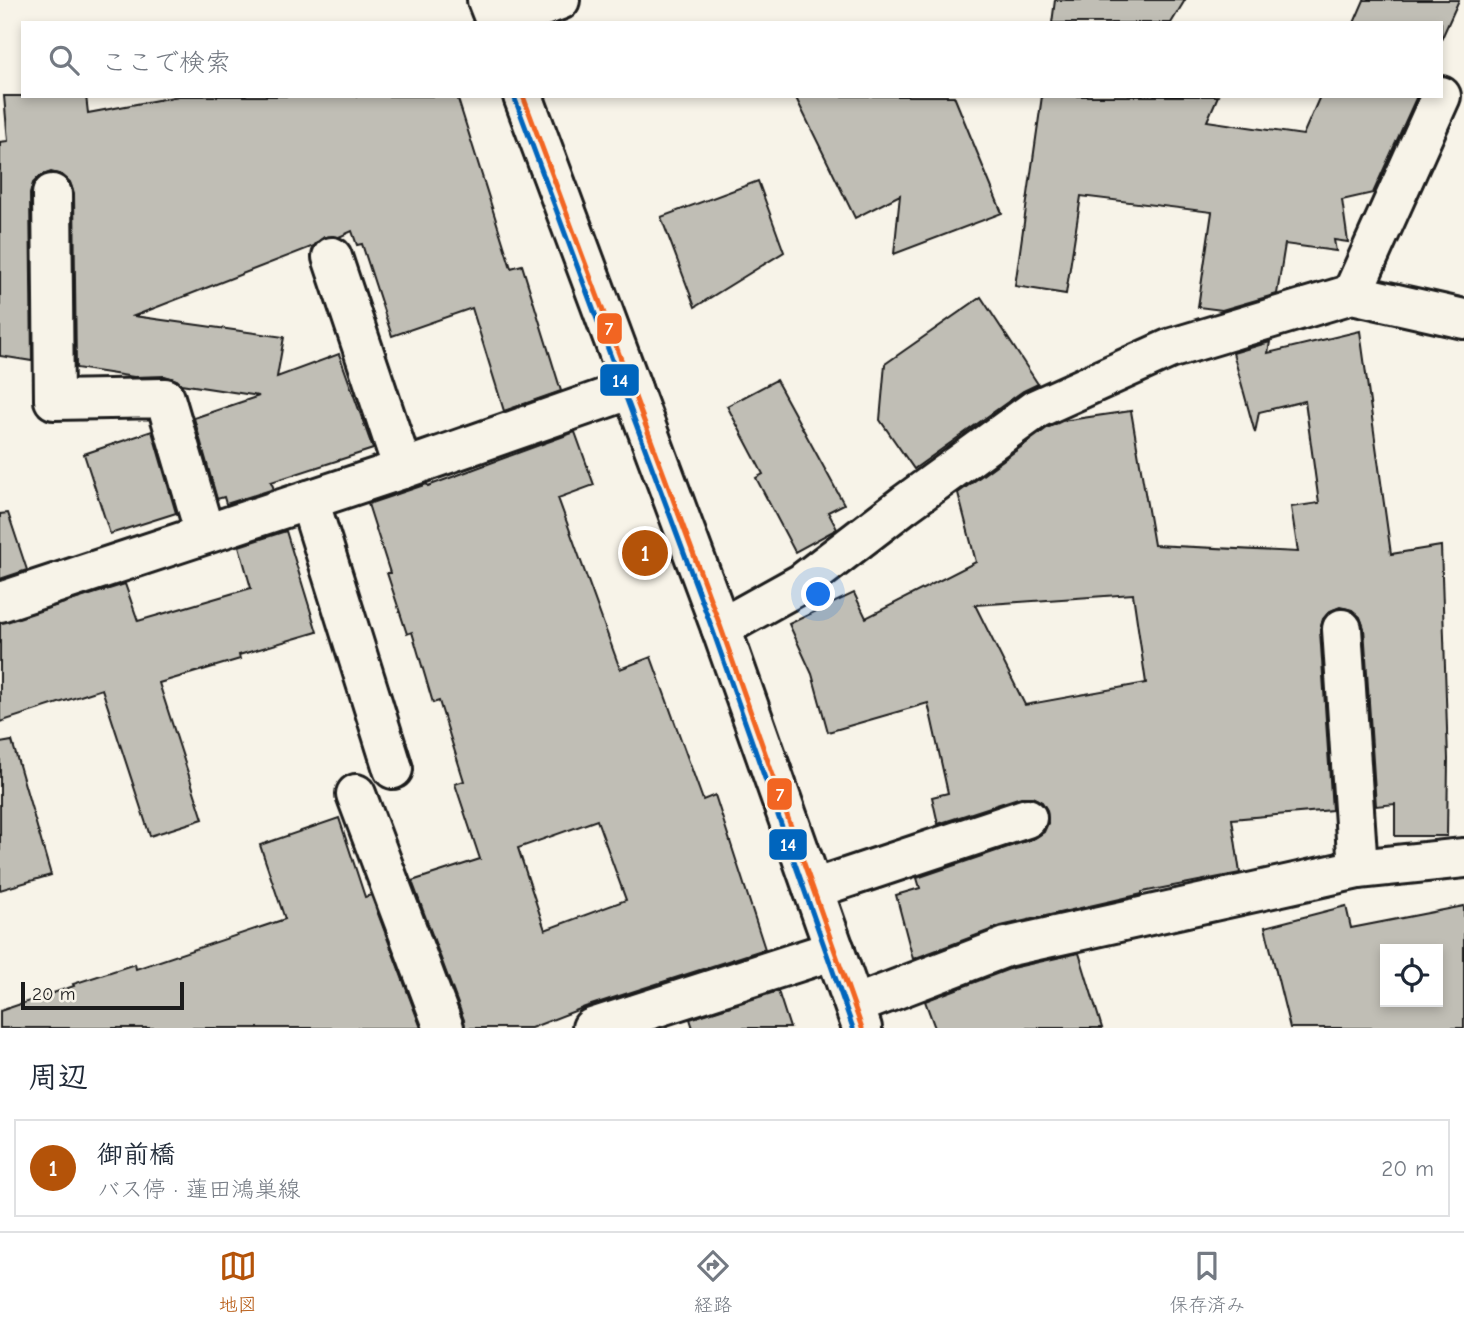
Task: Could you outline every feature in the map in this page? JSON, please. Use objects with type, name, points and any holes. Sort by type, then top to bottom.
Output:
[{"type":"street","points":[[487,0],[496,21]]},
{"type":"street","points":[[502,21],[560,0]]},
{"type":"street","points":[[524,98],[721,628],[858,1016],[1006,947],[1359,869],[1464,858]]},
{"type":"street","points":[[1352,294],[1440,98]]},
{"type":"street","points":[[52,194],[54,400],[165,398],[205,534]]},
{"type":"street","points":[[332,257],[403,469]]},
{"type":"street","points":[[721,628],[802,583],[1036,408],[1168,349],[1352,294],[1464,319]]},
{"type":"street","points":[[0,602],[403,469],[632,389]]},
{"type":"street","points":[[309,500],[393,769]]},
{"type":"street","points":[[1342,629],[1359,869]]},
{"type":"street","points":[[356,794],[444,1028]]},
{"type":"street","points":[[813,889],[1027,818]]},
{"type":"street","points":[[592,1028],[835,950]]},
{"type":"building","points":[[1055,0],[1185,0],[1172,21],[1052,21]]},
{"type":"building","points":[[1364,0],[1459,0],[1443,36],[1443,21],[1355,21]]},
{"type":"building","points":[[4,96],[86,98],[88,113],[168,98],[458,98],[511,268],[522,265],[561,391],[504,411],[472,308],[392,336],[362,244],[357,245],[352,231],[339,237],[324,237],[314,246],[134,316],[284,337],[277,377],[339,354],[373,449],[271,482],[274,489],[226,504],[224,497],[217,499],[194,418],[259,396],[181,384],[165,376],[134,377],[76,368],[74,194],[70,182],[62,175],[51,172],[40,176],[33,183],[30,194],[32,361],[0,356],[0,142],[8,141]]},
{"type":"building","points":[[796,98],[955,98],[1002,213],[894,254],[900,195],[855,218]]},
{"type":"building","points":[[1042,98],[1217,98],[1207,121],[1303,135],[1319,98],[1416,98],[1373,193],[1342,200],[1348,242],[1334,240],[1336,251],[1285,244],[1277,294],[1222,310],[1198,307],[1212,212],[1081,196],[1066,294],[1015,286]]},
{"type":"building","points":[[758,181],[784,252],[695,307],[661,217]]},
{"type":"building","points":[[981,297],[1038,384],[1023,391],[914,469],[880,420],[885,364]]},
{"type":"building","points":[[1360,331],[1391,554],[1441,546],[1448,759],[1447,836],[1395,836],[1395,804],[1376,806],[1364,628],[1360,617],[1352,610],[1340,607],[1330,611],[1323,619],[1320,630],[1332,810],[1232,819],[1240,873],[1142,892],[1001,926],[913,959],[896,895],[920,888],[917,878],[1035,838],[1044,832],[1048,823],[1047,810],[1042,802],[1032,797],[1021,797],[938,824],[932,797],[948,793],[928,703],[828,732],[812,674],[789,624],[854,593],[866,618],[976,562],[958,493],[1047,428],[1062,421],[1131,411],[1154,545],[1298,552],[1291,507],[1319,503],[1305,401],[1259,412],[1255,433],[1233,353],[1270,342],[1268,353]],"holes":[[[1133,594],[1146,683],[1025,705],[975,605]]]},
{"type":"building","points":[[776,380],[844,504],[828,512],[837,529],[795,552],[756,478],[763,474],[727,406]]},
{"type":"building","points":[[152,431],[176,513],[110,534],[84,454]]},
{"type":"building","points":[[575,432],[594,485],[558,498],[620,669],[651,657],[703,800],[715,795],[765,949],[585,1007],[531,1028],[465,1028],[412,881],[480,859],[455,784],[464,781],[439,701],[433,703],[412,632],[407,634],[368,504],[427,484],[428,486]],"holes":[[[597,820],[626,900],[545,930],[518,848]]]},
{"type":"building","points":[[8,513],[27,570],[0,579],[0,514]]},
{"type":"building","points":[[286,531],[317,632],[159,683],[203,819],[150,836],[102,689],[0,722],[0,623],[125,584],[138,621],[251,588],[239,546]]},
{"type":"building","points":[[12,741],[51,875],[0,890],[0,743]]},
{"type":"building","points":[[339,818],[365,897],[371,895],[421,1028],[0,1028],[0,1011],[74,986],[73,984],[135,964],[136,969],[285,919],[260,845]]},
{"type":"building","points":[[1346,906],[1351,928],[1464,906],[1464,1028],[1290,1028],[1265,927]]},
{"type":"building","points":[[1079,953],[1102,1028],[935,1028],[925,1001],[1012,968]]},
{"type":"building","points":[[778,991],[790,1028],[693,1028],[690,1019]]},
{"type":"transit line","name":"7","points":[[524,98],[721,628],[862,1028]]},
{"type":"transit line","name":"14","points":[[515,99],[713,631],[853,1028]]},
{"type":"place","name":"御前橋","points":[[645,553]]}]
